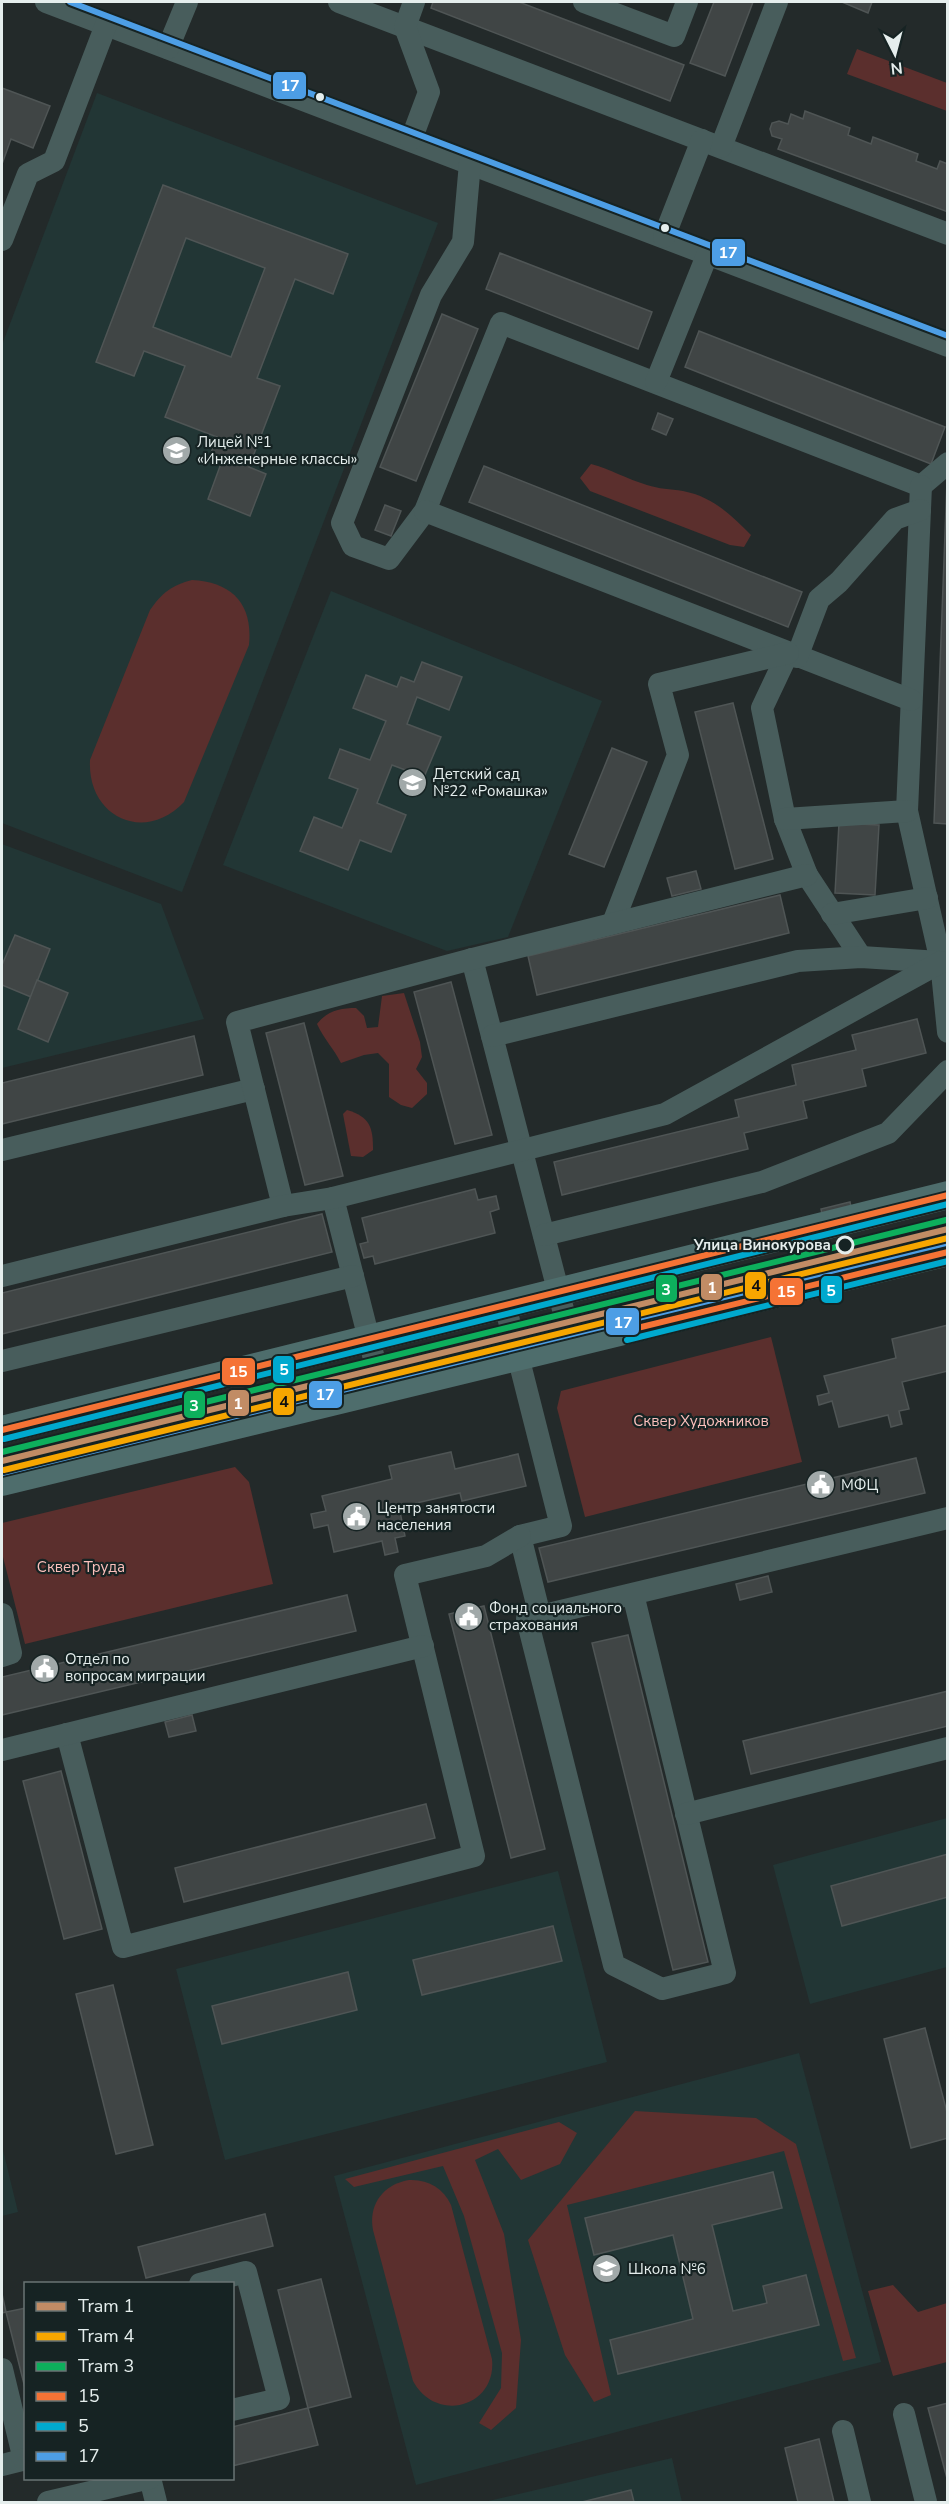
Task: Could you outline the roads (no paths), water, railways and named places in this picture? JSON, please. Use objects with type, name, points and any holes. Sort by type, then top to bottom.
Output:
[{"type":"main road","points":[[2,1430],[948,1195]]},
{"type":"main road","points":[[2,1482],[948,1252]]},
{"type":"street","points":[[46,2],[948,346]]},
{"type":"street","points":[[168,48],[187,2]]},
{"type":"street","points":[[339,2],[948,234]]},
{"type":"street","points":[[411,140],[429,92],[405,27],[414,2]]},
{"type":"street","points":[[584,2],[674,36],[687,2]]},
{"type":"street","points":[[664,237],[712,144],[777,2]]},
{"type":"street","points":[[2,240],[9,198],[28,174],[54,160],[106,25]]},
{"type":"street","points":[[470,163],[463,242],[431,295],[342,523],[353,546],[389,559],[425,512],[501,323],[921,486]]},
{"type":"street","points":[[656,382],[708,253]]},
{"type":"street","points":[[948,464],[921,486],[907,811],[944,962],[948,1032]]},
{"type":"street","points":[[861,957],[807,874],[785,819],[762,708],[793,655],[819,599],[839,582],[895,519],[920,510]]},
{"type":"street","points":[[425,512],[911,700]]},
{"type":"street","points":[[613,923],[678,755],[659,684],[793,655]]},
{"type":"street","points":[[785,819],[907,811]]},
{"type":"street","points":[[283,1206],[237,1022],[472,959],[807,874]]},
{"type":"street","points":[[832,914],[927,898]]},
{"type":"street","points":[[492,1036],[798,961],[861,957],[944,962]]},
{"type":"street","points":[[472,959],[572,1344]]},
{"type":"street","points":[[2,1276],[283,1206],[333,1198],[665,1114],[944,962]]},
{"type":"street","points":[[543,1234],[762,1182],[888,1133],[948,1071]]},
{"type":"street","points":[[2,1150],[254,1089]]},
{"type":"street","points":[[333,1198],[382,1390]]},
{"type":"street","points":[[2,1361],[353,1276]]},
{"type":"street","points":[[67,1734],[123,1947],[474,1856],[405,1575],[486,1556],[520,1536],[561,1526],[505,1305]]},
{"type":"street","points":[[633,1594],[725,1973],[662,1989],[614,1965],[527,1619],[948,1518]]},
{"type":"street","points":[[520,1536],[540,1616]]},
{"type":"street","points":[[2,1614],[11,1653],[2,1656]]},
{"type":"street","points":[[2,1750],[423,1646]]},
{"type":"street","points":[[686,1814],[948,1748]]},
{"type":"street","points":[[204,2282],[246,2272],[279,2399],[234,2410]]},
{"type":"street","points":[[2,2369],[24,2456]]},
{"type":"street","points":[[904,2414],[926,2502]]},
{"type":"street","points":[[843,2431],[860,2502]]},
{"type":"street","points":[[2,2465],[24,2460]]},
{"type":"street","points":[[48,2502],[142,2480]]},
{"type":"street","points":[[150,2480],[156,2502]]},
{"type":"tram line","name":"3","points":[[2,1452],[946,1220]]},
{"type":"tram line","name":"1","points":[[2,1461],[948,1229]]},
{"type":"tram line","name":"4","points":[[4,1470],[948,1238]]},
{"type":"place","name":"Лицей №1 «Инженерные классы»","points":[[176,451]]},
{"type":"place","name":"Детский сад №22 «Ромашка»","points":[[412,783]]},
{"type":"place","name":"Улица Винокурова","points":[[845,1245]]},
{"type":"place","name":"МФЦ","points":[[820,1485]]},
{"type":"place","name":"Центр занятости населения","points":[[356,1517]]},
{"type":"place","name":"Фонд социального страхования","points":[[468,1617]]},
{"type":"place","name":"Отдел по вопросам миграции","points":[[44,1668]]},
{"type":"place","name":"Школа №6","points":[[607,2269]]},
{"type":"park label","name":"Сквер Художников","points":[[701,1421]]},
{"type":"park label","name":"Сквер Труда","points":[[81,1567]]}]
